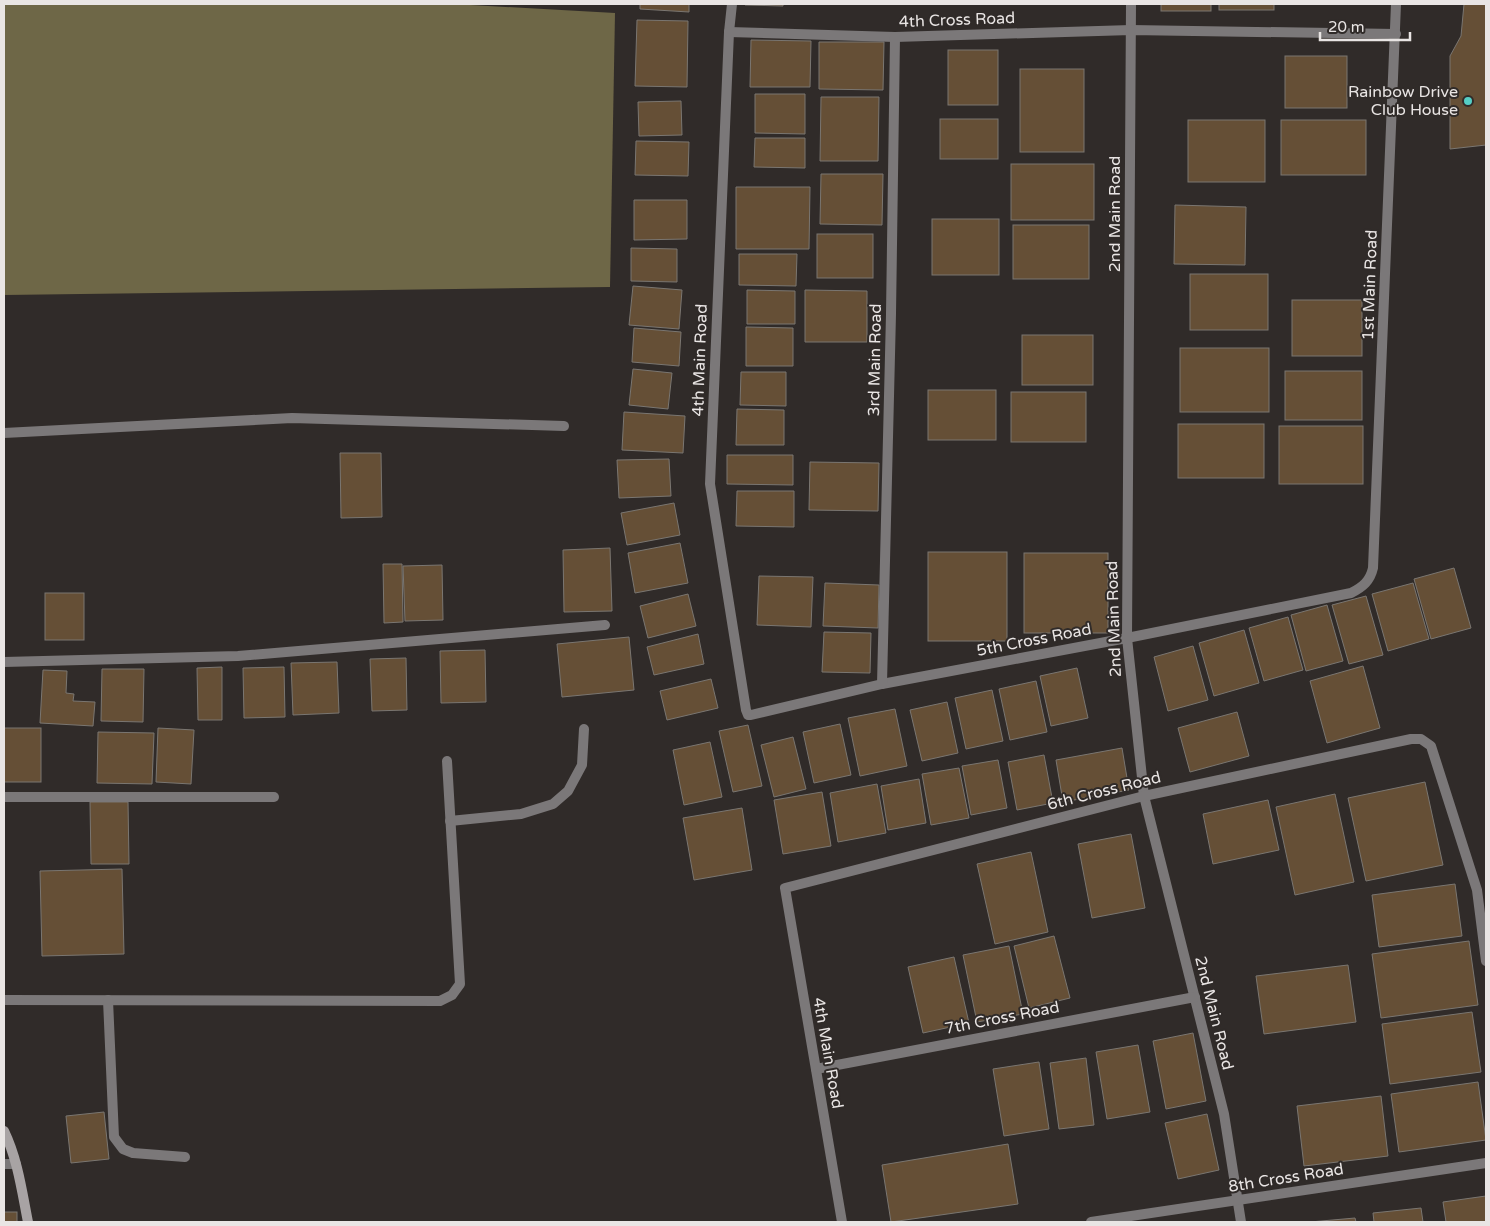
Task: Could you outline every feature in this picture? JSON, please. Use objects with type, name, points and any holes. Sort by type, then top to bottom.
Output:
[{"type":"street","name":"4th Main Road","points":[[732,4],[729,32],[710,484],[748,714]]},
{"type":"street","name":"2nd Main Road","points":[[1131,4],[1126,638],[1144,796],[1224,1114],[1241,1222]]},
{"type":"street","name":"1st Main Road","points":[[1373,568],[1396,4]]},
{"type":"street","name":"4th Cross Road","points":[[729,32],[895,37],[1131,30],[1396,34]]},
{"type":"street","name":"3rd Main Road","points":[[882,684],[891,314],[895,37]]},
{"type":"street","points":[[4,433],[292,418],[564,426]]},
{"type":"street","name":"5th Cross Road","points":[[748,714],[751,716],[882,684],[1351,593],[1362,588],[1371,577],[1373,568]]},
{"type":"street","points":[[4,662],[238,656],[605,625]]},
{"type":"street","points":[[450,822],[521,814],[553,804],[568,791],[582,764],[584,729]]},
{"type":"street","name":"6th Cross Road","points":[[785,888],[1144,796],[1411,739],[1421,739],[1431,746],[1482,889]]},
{"type":"street","points":[[4,1000],[440,1001],[452,995],[460,984],[447,761]]},
{"type":"street","points":[[4,797],[274,797]]},
{"type":"street","name":"4th Main Road","points":[[785,888],[842,1222]]},
{"type":"street","points":[[1482,889],[1486,961]]},
{"type":"street","name":"7th Cross Road","points":[[816,1069],[1194,997]]},
{"type":"street","points":[[108,1000],[114,1137],[123,1149],[133,1153],[185,1157]]},
{"type":"street","points":[[4,1132],[11,1146],[16,1164],[28,1222]]},
{"type":"street","name":"8th Cross Road","points":[[1091,1222],[1486,1163]]},
{"type":"street","points":[[4,1164],[16,1164]]},
{"type":"shaded area","points":[[4,4],[453,4],[615,13],[610,287],[4,295]]},
{"type":"building","points":[[640,4],[689,4],[689,12],[640,9]]},
{"type":"building","points":[[783,4],[783,6],[745,5]]},
{"type":"building","points":[[1161,4],[1211,4],[1211,11],[1161,11]]},
{"type":"building","points":[[1219,4],[1274,4],[1274,10],[1219,10]]},
{"type":"building","name":"Rainbow Drive Club House","points":[[1464,4],[1486,4],[1486,145],[1450,149],[1450,56],[1461,36]]},
{"type":"building","points":[[637,20],[688,21],[687,87],[635,86]]},
{"type":"building","points":[[751,40],[811,41],[810,87],[750,87]]},
{"type":"building","points":[[819,42],[884,42],[883,90],[819,89]]},
{"type":"building","points":[[948,50],[998,50],[998,105],[948,105]]},
{"type":"building","points":[[1285,56],[1347,56],[1347,108],[1285,108]]},
{"type":"building","points":[[1020,69],[1084,69],[1084,152],[1020,152]]},
{"type":"building","points":[[755,94],[805,94],[805,134],[755,133]]},
{"type":"building","points":[[821,97],[879,97],[878,161],[820,161]]},
{"type":"building","points":[[681,101],[682,135],[639,136],[638,102]]},
{"type":"building","points":[[940,119],[998,119],[998,159],[940,159]]},
{"type":"building","points":[[1188,120],[1265,120],[1265,182],[1188,182]]},
{"type":"building","points":[[1281,120],[1366,120],[1366,175],[1281,175]]},
{"type":"building","points":[[755,138],[805,138],[805,168],[754,167]]},
{"type":"building","points":[[636,141],[689,142],[688,176],[635,175]]},
{"type":"building","points":[[1011,164],[1094,164],[1094,220],[1011,220]]},
{"type":"building","points":[[821,174],[883,174],[882,225],[820,224]]},
{"type":"building","points":[[736,187],[810,187],[809,249],[736,249]]},
{"type":"building","points":[[634,200],[687,200],[687,239],[634,240]]},
{"type":"building","points":[[1175,205],[1246,207],[1245,265],[1174,264]]},
{"type":"building","points":[[932,219],[999,219],[999,275],[932,275]]},
{"type":"building","points":[[1013,225],[1089,225],[1089,279],[1013,279]]},
{"type":"building","points":[[817,234],[873,234],[873,278],[817,278]]},
{"type":"building","points":[[631,248],[677,249],[677,282],[631,281]]},
{"type":"building","points":[[739,254],[797,254],[796,286],[739,285]]},
{"type":"building","points":[[1190,274],[1268,274],[1268,330],[1190,330]]},
{"type":"building","points":[[633,286],[682,290],[679,329],[629,325]]},
{"type":"building","points":[[747,290],[795,291],[795,324],[747,324]]},
{"type":"building","points":[[805,290],[867,291],[867,342],[805,342]]},
{"type":"building","points":[[1292,300],[1362,300],[1362,356],[1292,356]]},
{"type":"building","points":[[746,327],[793,328],[793,366],[746,366]]},
{"type":"building","points":[[634,328],[681,332],[679,366],[632,362]]},
{"type":"building","points":[[1022,335],[1093,335],[1093,385],[1022,385]]},
{"type":"building","points":[[1180,348],[1269,348],[1269,412],[1180,412]]},
{"type":"building","points":[[633,369],[672,373],[668,409],[629,405]]},
{"type":"building","points":[[1285,371],[1362,371],[1362,420],[1285,420]]},
{"type":"building","points":[[741,372],[786,372],[786,406],[740,405]]},
{"type":"building","points":[[928,390],[996,390],[996,440],[928,440]]},
{"type":"building","points":[[1011,392],[1086,392],[1086,442],[1011,442]]},
{"type":"building","points":[[737,409],[784,410],[784,445],[736,445]]},
{"type":"building","points":[[624,412],[685,416],[683,453],[622,450]]},
{"type":"building","points":[[1178,424],[1264,424],[1264,478],[1178,478]]},
{"type":"building","points":[[1279,426],[1363,426],[1363,484],[1279,484]]},
{"type":"building","points":[[340,453],[381,453],[382,517],[341,518]]},
{"type":"building","points":[[727,455],[793,455],[793,485],[727,484]]},
{"type":"building","points":[[669,459],[671,496],[619,498],[617,460]]},
{"type":"building","points":[[810,462],[879,463],[878,511],[809,510]]},
{"type":"building","points":[[737,491],[794,491],[794,527],[736,526]]},
{"type":"building","points":[[674,503],[680,535],[627,545],[621,513]]},
{"type":"building","points":[[680,543],[688,583],[635,593],[628,553]]},
{"type":"building","points":[[610,548],[612,611],[564,612],[563,550]]},
{"type":"building","points":[[928,552],[1007,552],[1007,641],[928,641]]},
{"type":"building","points":[[1024,553],[1108,553],[1108,633],[1024,633]]},
{"type":"building","points":[[383,564],[402,564],[403,622],[384,623]]},
{"type":"building","points":[[442,565],[443,620],[405,621],[403,566]]},
{"type":"building","points":[[1454,568],[1471,628],[1431,639],[1414,579]]},
{"type":"building","points":[[759,576],[813,577],[811,627],[757,625]]},
{"type":"building","points":[[825,583],[879,585],[878,628],[823,626]]},
{"type":"building","points":[[1413,583],[1429,639],[1388,651],[1372,594]]},
{"type":"building","points":[[45,593],[84,593],[84,640],[45,640]]},
{"type":"building","points":[[688,594],[696,626],[648,638],[640,606]]},
{"type":"building","points":[[1366,596],[1383,655],[1349,664],[1332,605]]},
{"type":"building","points":[[1327,605],[1343,661],[1306,671],[1291,615]]},
{"type":"building","points":[[1288,617],[1303,670],[1264,681],[1249,628]]},
{"type":"building","points":[[1244,630],[1259,683],[1214,696],[1199,643]]},
{"type":"building","points":[[824,632],[871,633],[870,673],[822,672]]},
{"type":"building","points":[[698,634],[704,664],[654,675],[647,647]]},
{"type":"building","points":[[629,637],[634,690],[562,697],[557,644]]},
{"type":"building","points":[[1193,646],[1208,700],[1168,711],[1154,657]]},
{"type":"building","points":[[485,650],[486,702],[441,703],[440,651]]},
{"type":"building","points":[[406,658],[407,710],[372,711],[370,659]]},
{"type":"building","points":[[337,662],[339,713],[293,715],[291,663]]},
{"type":"building","points":[[1363,666],[1380,728],[1327,743],[1310,681]]},
{"type":"building","points":[[222,667],[222,720],[198,720],[197,668]]},
{"type":"building","points":[[284,667],[285,717],[244,718],[243,668]]},
{"type":"building","points":[[1077,668],[1088,718],[1051,726],[1040,676]]},
{"type":"building","points":[[102,669],[144,669],[143,722],[101,721]]},
{"type":"building","points":[[43,670],[67,671],[66,693],[74,694],[73,701],[95,702],[93,726],[40,723]]},
{"type":"building","points":[[711,679],[718,708],[667,720],[660,691]]},
{"type":"building","points":[[1036,681],[1047,732],[1010,740],[999,689]]},
{"type":"building","points":[[992,690],[1003,741],[966,749],[955,698]]},
{"type":"building","points":[[947,702],[958,753],[922,761],[910,710]]},
{"type":"building","points":[[895,709],[907,766],[860,776],[848,718]]},
{"type":"building","points":[[1237,712],[1249,756],[1190,772],[1178,728]]},
{"type":"building","points":[[840,724],[851,775],[814,783],[803,732]]},
{"type":"building","points":[[748,725],[762,786],[733,792],[719,731]]},
{"type":"building","points":[[4,728],[41,728],[41,782],[4,782]]},
{"type":"building","points":[[158,728],[194,730],[191,784],[156,782]]},
{"type":"building","points":[[98,732],[154,733],[152,784],[97,783]]},
{"type":"building","points":[[793,737],[806,789],[774,797],[761,745]]},
{"type":"building","points":[[710,742],[722,797],[684,805],[673,750]]},
{"type":"building","points":[[1122,748],[1129,790],[1063,802],[1056,760]]},
{"type":"building","points":[[1044,755],[1053,803],[1017,810],[1008,762]]},
{"type":"building","points":[[998,760],[1007,808],[971,815],[962,766]]},
{"type":"building","points":[[959,768],[969,818],[931,825],[922,774]]},
{"type":"building","points":[[919,779],[926,823],[888,830],[881,786]]},
{"type":"building","points":[[1425,782],[1443,865],[1366,881],[1348,798]]},
{"type":"building","points":[[877,784],[886,833],[838,842],[830,793]]},
{"type":"building","points":[[822,792],[831,846],[783,854],[774,800]]},
{"type":"building","points":[[1335,794],[1354,882],[1295,895],[1276,807]]},
{"type":"building","points":[[1268,800],[1279,850],[1213,864],[1203,814]]},
{"type":"building","points":[[90,802],[128,802],[129,864],[91,864]]},
{"type":"building","points":[[742,808],[752,870],[694,880],[683,818]]},
{"type":"building","points":[[1131,834],[1145,908],[1092,918],[1078,844]]},
{"type":"building","points":[[1031,852],[1048,932],[995,944],[977,864]]},
{"type":"building","points":[[122,869],[124,954],[42,956],[40,871]]},
{"type":"building","points":[[1455,884],[1462,936],[1379,947],[1372,895]]},
{"type":"building","points":[[1054,936],[1070,998],[1029,1008],[1014,946]]},
{"type":"building","points":[[1469,941],[1478,1005],[1381,1018],[1372,954]]},
{"type":"building","points":[[1009,946],[1023,1014],[977,1022],[963,955]]},
{"type":"building","points":[[954,957],[969,1023],[923,1033],[908,967]]},
{"type":"building","points":[[1348,965],[1356,1022],[1264,1034],[1256,976]]},
{"type":"building","points":[[1472,1012],[1481,1072],[1390,1084],[1382,1024]]},
{"type":"building","points":[[1193,1033],[1206,1101],[1166,1109],[1153,1041]]},
{"type":"building","points":[[1138,1045],[1150,1112],[1107,1119],[1096,1052]]},
{"type":"building","points":[[1086,1058],[1094,1125],[1059,1129],[1050,1063]]},
{"type":"building","points":[[1039,1062],[1049,1129],[1004,1136],[993,1069]]},
{"type":"building","points":[[1478,1082],[1486,1140],[1399,1152],[1391,1094]]},
{"type":"building","points":[[1381,1096],[1388,1156],[1304,1166],[1297,1106]]},
{"type":"building","points":[[104,1112],[109,1159],[71,1163],[66,1116]]},
{"type":"building","points":[[1207,1114],[1219,1170],[1178,1179],[1165,1123]]},
{"type":"building","points":[[1008,1144],[1018,1204],[891,1222],[882,1165]]},
{"type":"building","points":[[1486,1196],[1486,1222],[1446,1222],[1443,1202]]},
{"type":"building","points":[[1421,1208],[1423,1222],[1374,1222],[1373,1213]]},
{"type":"building","points":[[4,1212],[17,1212],[17,1222],[4,1222]]},
{"type":"building","points":[[1355,1218],[1356,1222],[1310,1222]]},
{"type":"place","name":"Rainbow Drive Club House","points":[[1468,101]]}]
